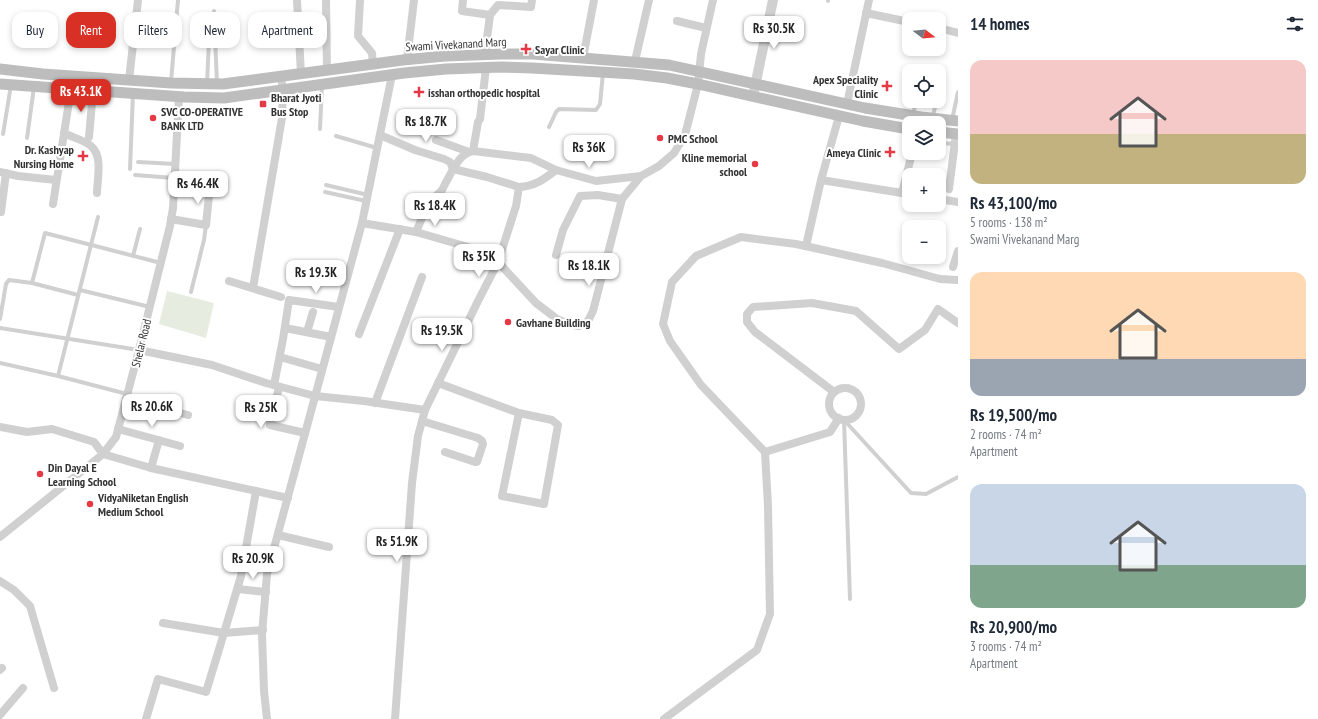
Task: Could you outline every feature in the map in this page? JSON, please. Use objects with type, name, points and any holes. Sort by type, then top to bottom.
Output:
[{"type":"main road","name":"Swami Vivekanand Marg","points":[[0,70],[129,80],[212,84],[281,77],[407,59],[485,54],[533,54],[635,61],[669,65],[847,104],[913,116]]},
{"type":"main road","name":"Swami Vivekanand Marg","points":[[5,84],[93,91],[224,98],[446,69],[532,68],[603,72],[667,78],[839,116],[902,128]]},
{"type":"main road","points":[[946,135],[957,139]]},
{"type":"street","points":[[129,80],[138,0]]},
{"type":"street","points":[[297,0],[301,74]]},
{"type":"street","points":[[326,0],[327,71]]},
{"type":"street","points":[[360,0],[358,36],[372,53],[373,64]]},
{"type":"street","points":[[407,59],[414,0]]},
{"type":"street","points":[[463,0],[462,11],[490,15]]},
{"type":"street","points":[[485,54],[490,15],[498,5],[531,7],[532,0]]},
{"type":"street","points":[[583,58],[594,0]]},
{"type":"street","points":[[635,61],[649,0]]},
{"type":"street","points":[[362,223],[416,232],[468,247],[498,262],[536,303],[557,320],[579,326],[588,321],[593,311],[622,199],[641,176],[659,166],[674,153],[685,135],[698,84],[706,28],[713,0]]},
{"type":"street","points":[[753,96],[773,0]]},
{"type":"street","points":[[847,104],[869,0]]},
{"type":"street","points":[[866,13],[902,21]]},
{"type":"street","points":[[677,21],[706,28]]},
{"type":"street","points":[[946,29],[958,32]]},
{"type":"street","points":[[416,232],[428,204],[442,190],[452,169],[460,159],[471,151],[479,121],[486,68]]},
{"type":"street","points":[[267,719],[264,691],[263,630],[267,574],[362,223],[392,75]]},
{"type":"street","points":[[253,288],[282,118],[283,90],[281,77]]},
{"type":"street","points":[[53,204],[71,89]]},
{"type":"street","points":[[89,137],[93,91]]},
{"type":"street","name":"Shelar Road","points":[[0,537],[103,454],[116,437],[171,219],[175,178],[179,96]]},
{"type":"street","points":[[806,246],[821,180],[839,116]]},
{"type":"street","points":[[64,133],[92,146],[96,152],[98,161],[97,193]]},
{"type":"street","points":[[380,135],[408,148],[444,159],[450,162],[452,169]]},
{"type":"street","points":[[949,189],[957,139]]},
{"type":"street","points":[[436,140],[471,151],[531,158],[556,170],[596,181],[641,176]]},
{"type":"street","points":[[452,169],[487,177],[519,187],[531,186],[543,180],[556,170]]},
{"type":"street","points":[[1,212],[3,173],[56,180]]},
{"type":"street","points":[[821,180],[902,194]]},
{"type":"street","points":[[171,219],[206,225],[210,186]]},
{"type":"street","points":[[395,719],[412,483],[418,436],[425,410],[498,262],[516,206],[519,187]]},
{"type":"street","points":[[556,255],[564,230],[580,196],[598,195],[622,199]]},
{"type":"street","points":[[946,200],[958,202]]},
{"type":"street","points":[[359,334],[400,229]]},
{"type":"street","points":[[664,719],[757,650],[770,614],[768,506],[765,452],[701,384],[670,341],[663,324],[672,282],[696,256],[740,236],[806,246],[882,263],[940,279],[958,280]]},
{"type":"street","points":[[953,267],[958,251]]},
{"type":"street","points":[[375,403],[422,277]]},
{"type":"street","points":[[229,281],[281,297]]},
{"type":"street","points":[[305,433],[270,424],[289,300],[339,307]]},
{"type":"street","points":[[834,392],[755,332],[747,322],[747,314],[753,307],[812,303],[856,311],[899,349],[925,330],[938,309],[958,323]]},
{"type":"street","points":[[307,332],[313,312]]},
{"type":"street","points":[[285,328],[331,337]]},
{"type":"street","points":[[139,350],[212,365],[276,386],[315,396],[425,410]]},
{"type":"street","points":[[280,357],[322,369]]},
{"type":"street","points":[[438,383],[519,413],[552,420],[558,425],[544,504],[502,496],[519,413]]},
{"type":"street","points":[[765,452],[830,432],[841,419],[854,416],[860,407],[859,397],[848,388],[838,389],[831,396],[829,406],[834,415],[841,419]]},
{"type":"street","points":[[127,396],[188,416]]},
{"type":"street","points":[[422,421],[478,438],[483,444],[477,462],[444,452]]},
{"type":"street","points":[[0,427],[27,432],[52,429],[94,442],[103,454],[151,468],[288,498]]},
{"type":"street","points":[[118,429],[180,446]]},
{"type":"street","points":[[151,468],[159,440]]},
{"type":"street","points":[[146,719],[158,679],[206,692],[242,576],[256,491]]},
{"type":"street","points":[[278,535],[329,547]]},
{"type":"street","points":[[0,581],[14,590],[30,606],[54,688]]},
{"type":"street","points":[[238,589],[266,592]]},
{"type":"street","points":[[164,623],[224,633],[263,630]]},
{"type":"street","points":[[0,715],[23,688]]},
{"type":"lane","points":[[171,82],[178,0]]},
{"type":"lane","points":[[212,84],[214,11]]},
{"type":"lane","points":[[210,48],[212,84]]},
{"type":"lane","points":[[549,128],[556,112],[559,109],[596,110],[600,104],[603,72]]},
{"type":"lane","points":[[3,134],[5,84]]},
{"type":"lane","points":[[320,129],[322,85]]},
{"type":"lane","points":[[27,138],[34,87]]},
{"type":"lane","points":[[955,120],[958,92]]},
{"type":"lane","points":[[130,169],[133,93]]},
{"type":"lane","points":[[913,116],[915,108]]},
{"type":"lane","points":[[336,136],[377,149]]},
{"type":"lane","points":[[946,141],[957,139]]},
{"type":"lane","points":[[138,162],[175,164]]},
{"type":"lane","points":[[135,175],[175,178]]},
{"type":"lane","points":[[326,186],[367,198]]},
{"type":"lane","points":[[325,192],[367,198]]},
{"type":"lane","points":[[58,376],[98,217]]},
{"type":"lane","points":[[191,292],[204,240],[206,225]]},
{"type":"lane","points":[[133,256],[140,229]]},
{"type":"lane","points":[[32,283],[45,233],[161,263]]},
{"type":"lane","points":[[0,319],[6,284],[9,280],[32,283],[78,295]]},
{"type":"lane","points":[[80,290],[150,307]]},
{"type":"lane","points":[[0,328],[139,350]]},
{"type":"lane","points":[[0,363],[58,376],[127,396]]},
{"type":"lane","points":[[841,419],[911,493],[926,494],[958,477]]},
{"type":"lane","points":[[841,419],[850,599]]},
{"type":"shaded area","points":[[167,291],[214,303],[206,338],[159,324]]},
{"type":"place","name":"Sayar Clinic","points":[[526,49]]},
{"type":"place","name":"Apex Speciality Clinic","points":[[887,86]]},
{"type":"place","name":"isshan orthopedic hospital","points":[[419,92]]},
{"type":"place","name":"Bharat Jyoti Bus Stop","points":[[263,104]]},
{"type":"place","name":"SVC CO-OPERATIVE BANK LTD","points":[[153,118]]},
{"type":"place","name":"PMC School","points":[[660,138]]},
{"type":"place","name":"Ameya Clinic","points":[[890,152]]},
{"type":"place","name":"Dr. Kashyap Nursing Home","points":[[83,156]]},
{"type":"place","name":"Kline memorial school","points":[[755,164]]},
{"type":"place","name":"Gavhane Building","points":[[508,322]]},
{"type":"place","name":"Din Dayal E Learning School","points":[[40,474]]},
{"type":"place","name":"VidyaNiketan English Medium School","points":[[90,504]]}]
